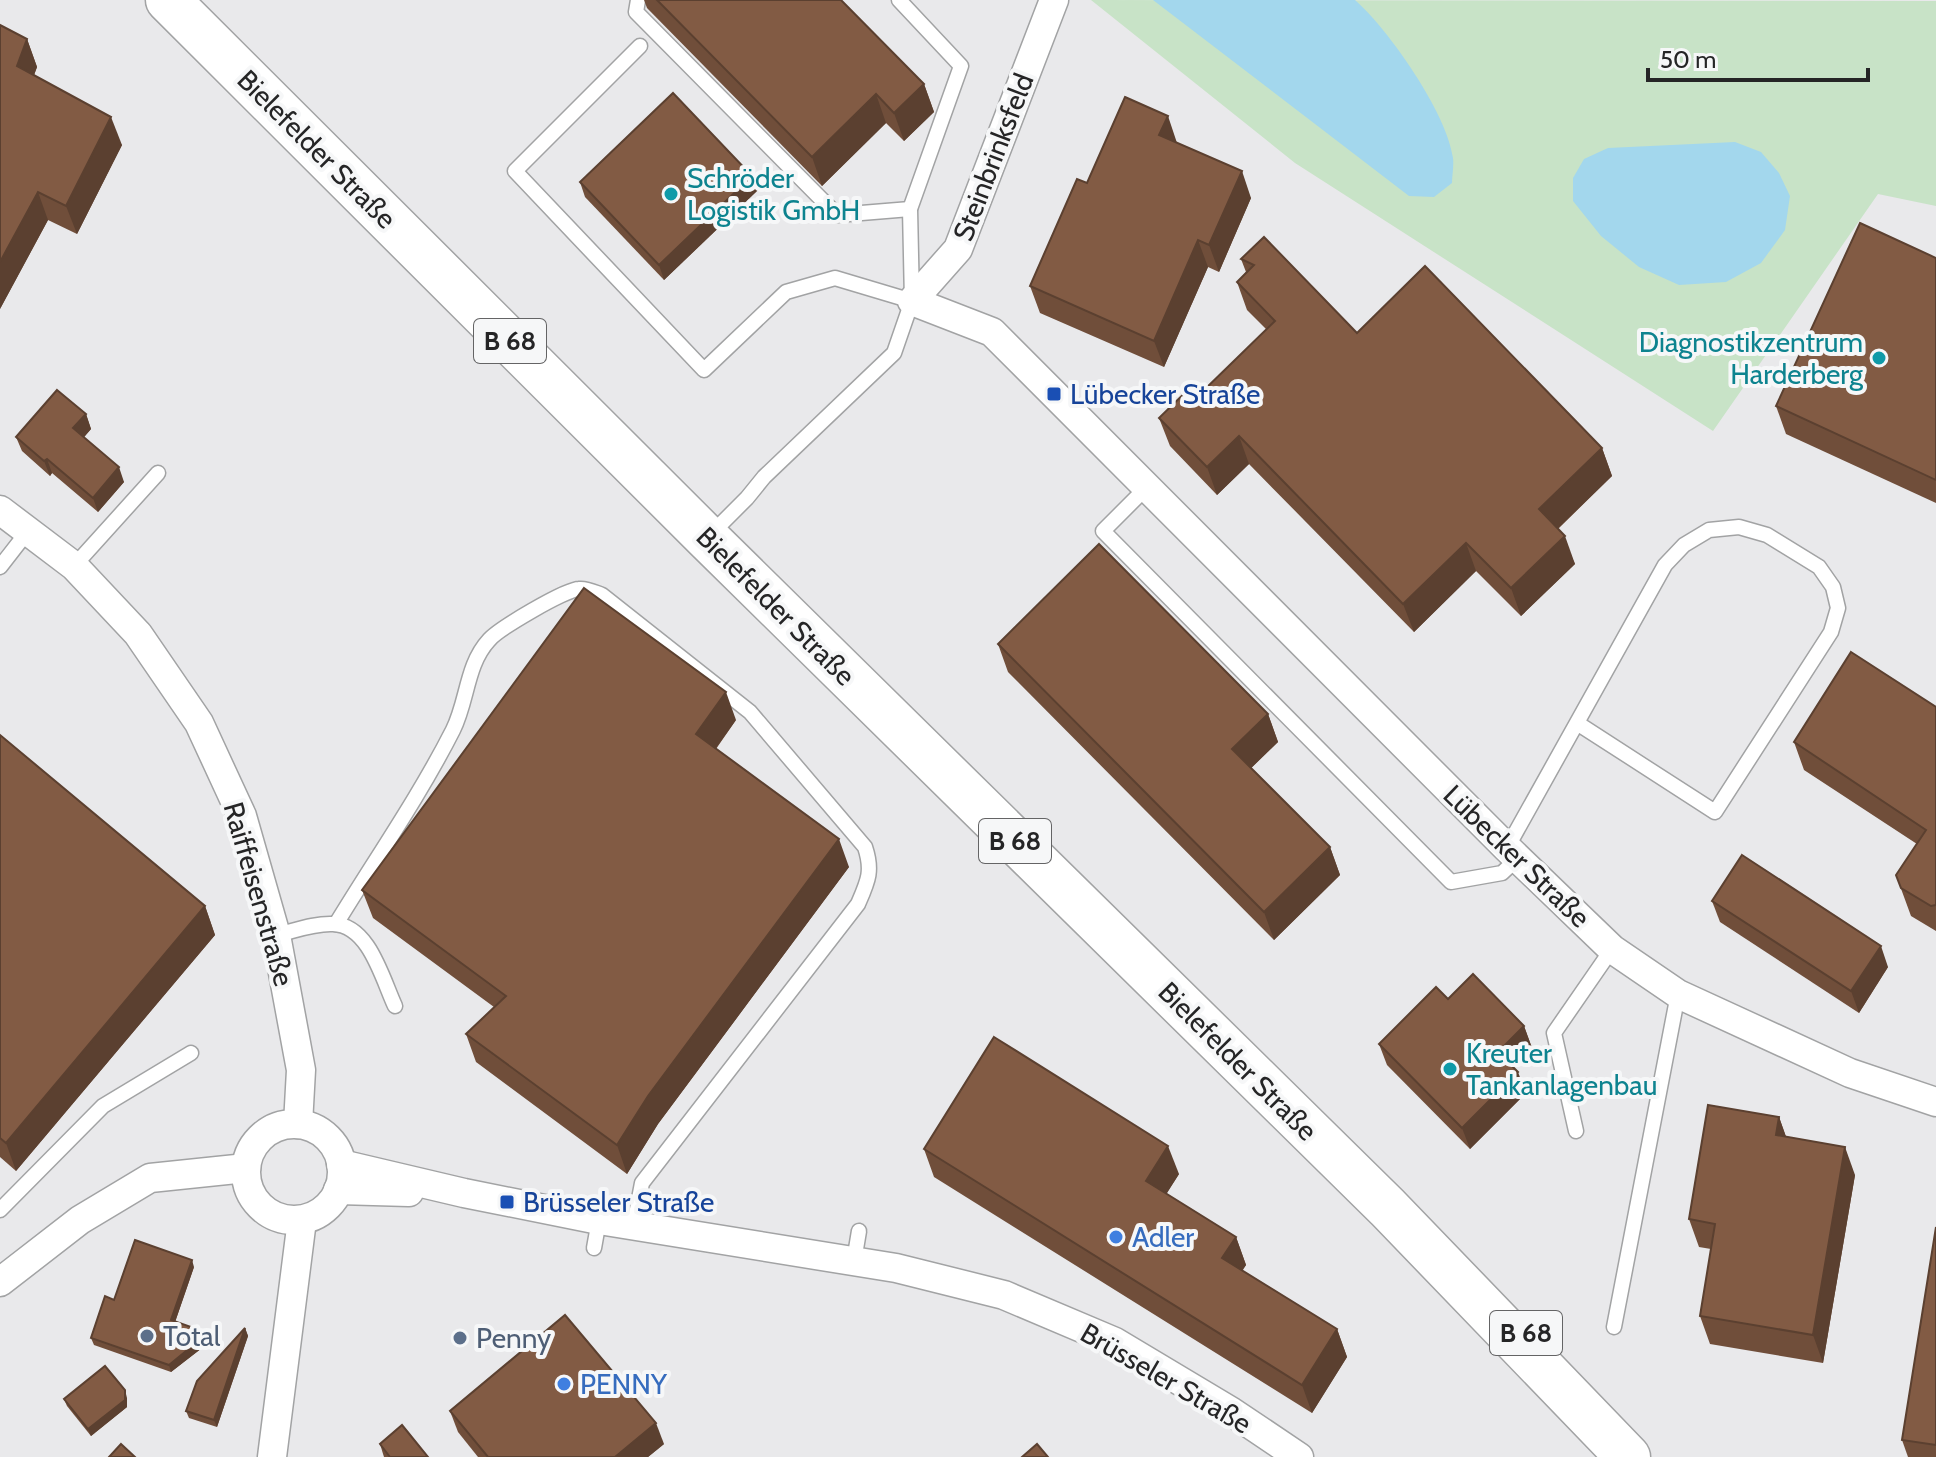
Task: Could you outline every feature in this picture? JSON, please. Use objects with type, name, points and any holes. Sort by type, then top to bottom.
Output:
[{"type":"main road","name":"Bielefelder Straße","points":[[168,0],[707,538],[1388,1208],[1628,1457]]},
{"type":"main road","name":"Bielefelder Straße","points":[[1388,1208],[1664,1457]]},
{"type":"street","name":"Steinbrinksfeld","points":[[912,301],[958,249],[1054,0]]},
{"type":"street","name":"Lübecker Straße","points":[[912,301],[992,332],[1512,853],[1612,949],[1678,994],[1850,1073],[1936,1102]]},
{"type":"street","name":"Raiffeisenstraße","points":[[0,510],[74,566],[138,634],[199,723],[242,816],[276,935],[301,1070],[298,1124]]},
{"type":"street","points":[[298,1124],[313,1128],[336,1149],[340,1177],[330,1204],[302,1220],[287,1220],[273,1216],[252,1196],[246,1168],[249,1153],[257,1141],[283,1125],[298,1124]]},
{"type":"street","points":[[6,1267],[150,1178],[246,1168]]},
{"type":"street","name":"Brüsseler Straße","points":[[340,1177],[464,1193],[599,1220],[896,1268],[1004,1295],[1115,1342],[1232,1412],[1299,1457]]},
{"type":"street","points":[[272,1457],[302,1220]]},
{"type":"lane","points":[[638,0],[636,12],[837,215],[910,209]]},
{"type":"lane","points":[[707,538],[764,477],[894,353],[912,301],[910,209],[961,66],[899,0]]},
{"type":"lane","points":[[640,46],[515,171],[704,370],[786,292],[835,278],[912,301]]},
{"type":"lane","points":[[74,566],[158,473]]},
{"type":"lane","points":[[1147,487],[1103,531],[1451,882],[1502,873],[1577,723],[1665,565],[1684,545],[1709,530],[1739,527],[1767,535],[1819,567],[1833,587],[1838,608],[1831,632],[1715,812],[1577,723]]},
{"type":"lane","points":[[0,567],[28,531]]},
{"type":"lane","points":[[336,924],[455,726],[475,658],[491,637],[562,594],[577,589],[602,595],[750,712],[865,847],[870,862],[866,884],[858,904],[642,1183],[634,1225]]},
{"type":"lane","points":[[276,935],[323,924],[347,927],[368,945],[395,1006]]},
{"type":"lane","points":[[1576,1131],[1554,1033],[1612,949]]},
{"type":"lane","points":[[1614,1327],[1678,994]]},
{"type":"lane","points":[[0,1210],[103,1106],[191,1053]]},
{"type":"lane","points":[[594,1248],[599,1220]]},
{"type":"lane","points":[[854,1261],[859,1231]]},
{"type":"green space","points":[[1091,0],[1936,1],[1936,206],[1878,194],[1713,431],[1295,163]]},
{"type":"water","points":[[1153,0],[1355,0],[1384,31],[1428,96],[1440,119],[1453,158],[1452,183],[1434,197],[1409,196]]},
{"type":"water","points":[[1735,142],[1761,152],[1779,173],[1790,196],[1785,230],[1761,263],[1726,282],[1679,285],[1639,267],[1601,236],[1573,201],[1573,178],[1584,159],[1608,148]]},
{"type":"building","points":[[657,0],[841,0],[924,84],[894,113],[876,94],[812,157]]},
{"type":"building","points":[[0,25],[27,39],[17,66],[111,117],[66,206],[38,192],[0,262]]},
{"type":"building","name":"Schröder Logistik GmbH","points":[[673,93],[752,176],[659,265],[580,182]]},
{"type":"building","points":[[1125,97],[1168,116],[1159,135],[1242,171],[1209,245],[1198,240],[1154,341],[1030,286],[1077,179],[1087,183]]},
{"type":"building","name":"Diagnostikzentrum Harderberg","points":[[1860,223],[1936,258],[1936,480],[1776,406]]},
{"type":"building","points":[[1264,237],[1357,333],[1425,266],[1602,448],[1539,509],[1565,536],[1511,588],[1466,543],[1403,604],[1239,436],[1207,467],[1159,418],[1193,385],[1201,393],[1275,321],[1237,282],[1254,265],[1241,259]]},
{"type":"building","points":[[57,390],[86,414],[73,428],[119,467],[93,498],[16,437]]},
{"type":"building","points":[[1099,544],[1268,714],[1232,749],[1330,847],[1264,912],[998,644]]},
{"type":"building","points":[[584,588],[726,692],[696,734],[839,839],[648,1096],[617,1145],[466,1034],[506,996],[362,890]]},
{"type":"building","points":[[1851,652],[1936,707],[1936,905],[1931,906],[1901,888],[1896,875],[1926,830],[1794,742]]},
{"type":"building","points":[[0,735],[205,906],[6,1143],[0,1138]]},
{"type":"building","points":[[1742,855],[1881,946],[1851,991],[1712,901]]},
{"type":"building","name":"Kreuter Tankanlagenbau","points":[[1473,974],[1524,1026],[1498,1052],[1518,1072],[1462,1128],[1379,1044],[1436,987],[1448,999]]},
{"type":"building","name":"Adler","points":[[994,1037],[1168,1146],[1146,1181],[1236,1237],[1222,1258],[1337,1329],[1302,1385],[924,1149]]},
{"type":"building","points":[[1708,1105],[1779,1117],[1776,1135],[1845,1147],[1813,1335],[1700,1316],[1715,1224],[1689,1219]]},
{"type":"building","points":[[1936,1227],[1936,1445],[1902,1440]]},
{"type":"building","name":"Total","points":[[135,1240],[192,1260],[171,1320],[208,1333],[169,1365],[91,1338],[105,1296],[114,1300]]},
{"type":"building","name":"PENNY","points":[[565,1315],[656,1423],[615,1457],[488,1457],[450,1411]]},
{"type":"building","points":[[245,1328],[214,1420],[186,1411],[197,1381]]},
{"type":"building","points":[[105,1366],[125,1390],[125,1400],[88,1429],[64,1399]]},
{"type":"building","points":[[402,1425],[428,1457],[390,1457],[380,1444]]},
{"type":"building","points":[[121,1444],[135,1457],[109,1457]]},
{"type":"building","points":[[1037,1444],[1048,1457],[1022,1457]]},
{"type":"place","name":"Schröder Logistik GmbH","points":[[671,194]]},
{"type":"place","name":"Diagnostikzentrum Harderberg","points":[[1879,358]]},
{"type":"place","name":"Lübecker Straße","points":[[1054,394]]},
{"type":"place","name":"Kreuter Tankanlagenbau","points":[[1450,1069]]},
{"type":"place","name":"Brüsseler Straße","points":[[507,1202]]},
{"type":"place","name":"Adler","points":[[1116,1237]]},
{"type":"place","name":"Total","points":[[147,1336]]},
{"type":"place","name":"Penny","points":[[460,1338]]},
{"type":"place","name":"PENNY","points":[[564,1384]]}]
